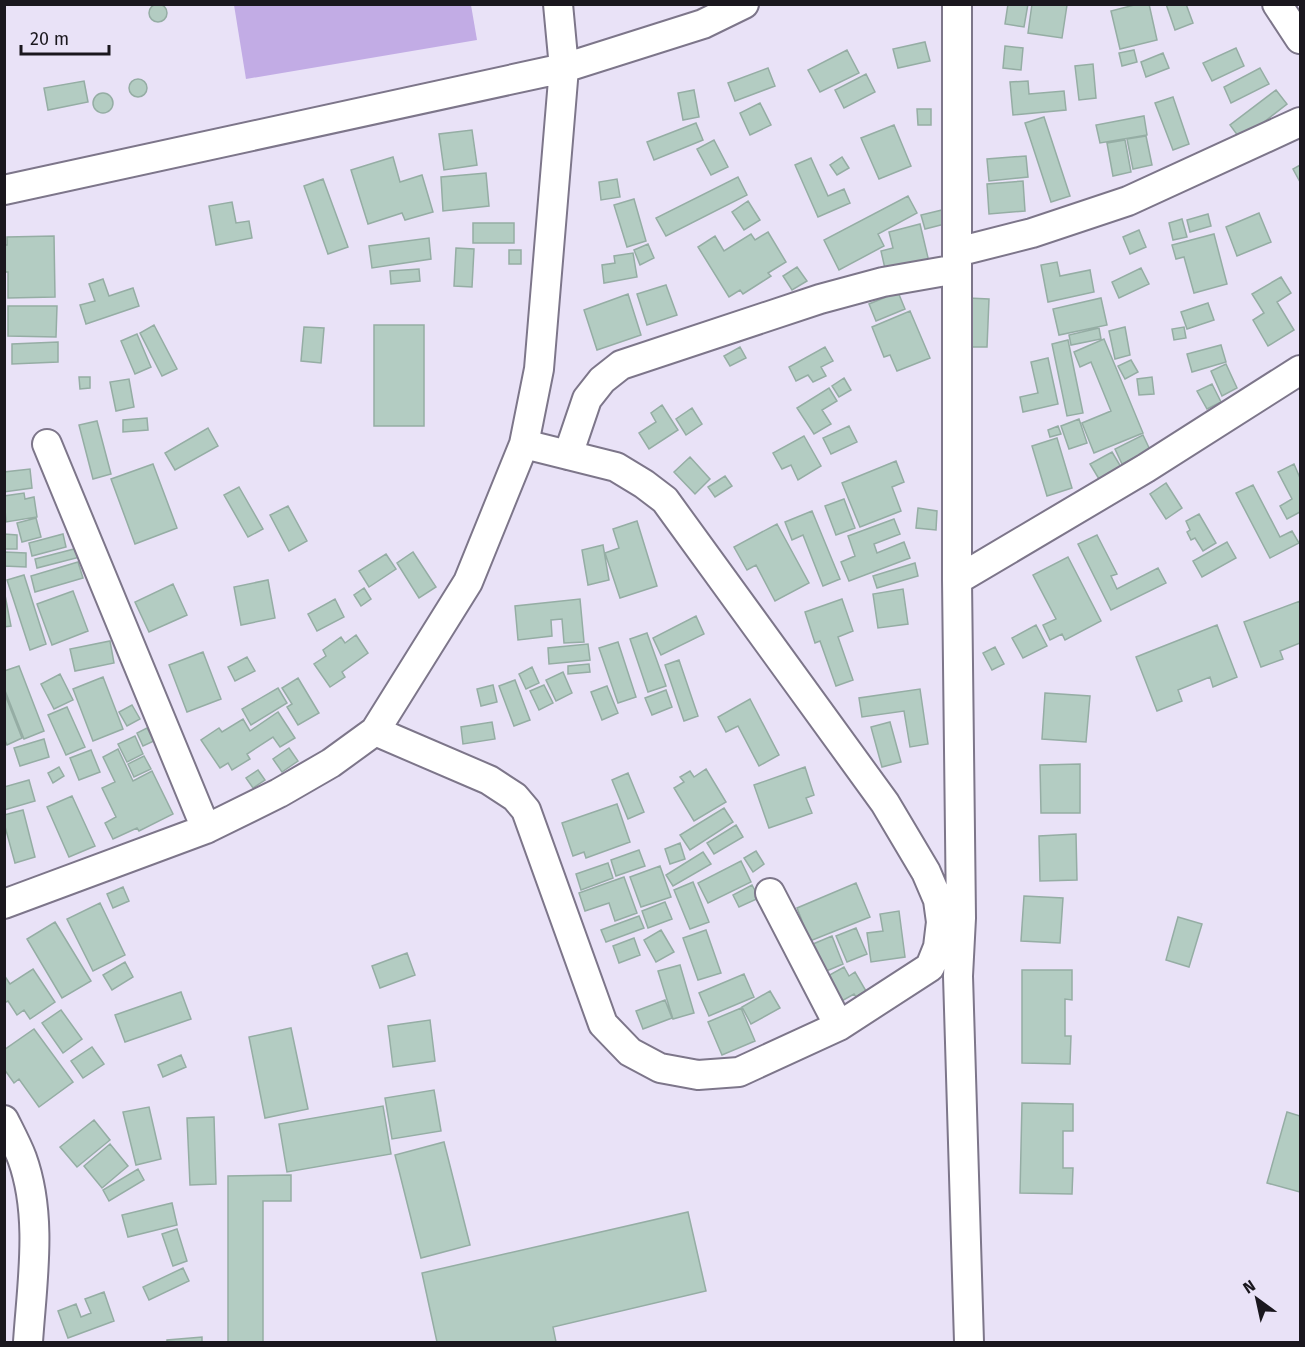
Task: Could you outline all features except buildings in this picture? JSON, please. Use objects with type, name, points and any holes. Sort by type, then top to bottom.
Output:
[{"type":"street","points":[[4,904],[206,829],[279,793],[331,763],[375,731],[468,582],[524,444],[538,369],[564,68],[558,4]]},
{"type":"street","points":[[4,190],[564,68],[703,24],[744,4]]},
{"type":"street","points":[[957,4],[957,580],[960,906],[958,976],[969,1342]]},
{"type":"street","points":[[1277,4],[1300,39]]},
{"type":"street","points":[[568,455],[587,399],[602,380],[621,365],[820,299],[957,260],[1128,201],[1300,122]]},
{"type":"street","points":[[957,580],[1146,468],[1300,370]]},
{"type":"street","points":[[47,444],[206,829]]},
{"type":"street","points":[[375,731],[489,780],[515,797],[526,810],[603,1024],[630,1052],[660,1068],[699,1075],[739,1072],[839,1026],[930,967],[938,947],[942,922],[938,900],[926,872],[885,802],[665,500],[644,483],[616,467],[524,444]]},
{"type":"street","points":[[770,893],[839,1026]]},
{"type":"street","points":[[4,1119],[22,1158],[32,1200],[35,1243],[28,1342]]},
{"type":"shaded area","points":[[234,5],[471,5],[477,40],[246,79]]}]
